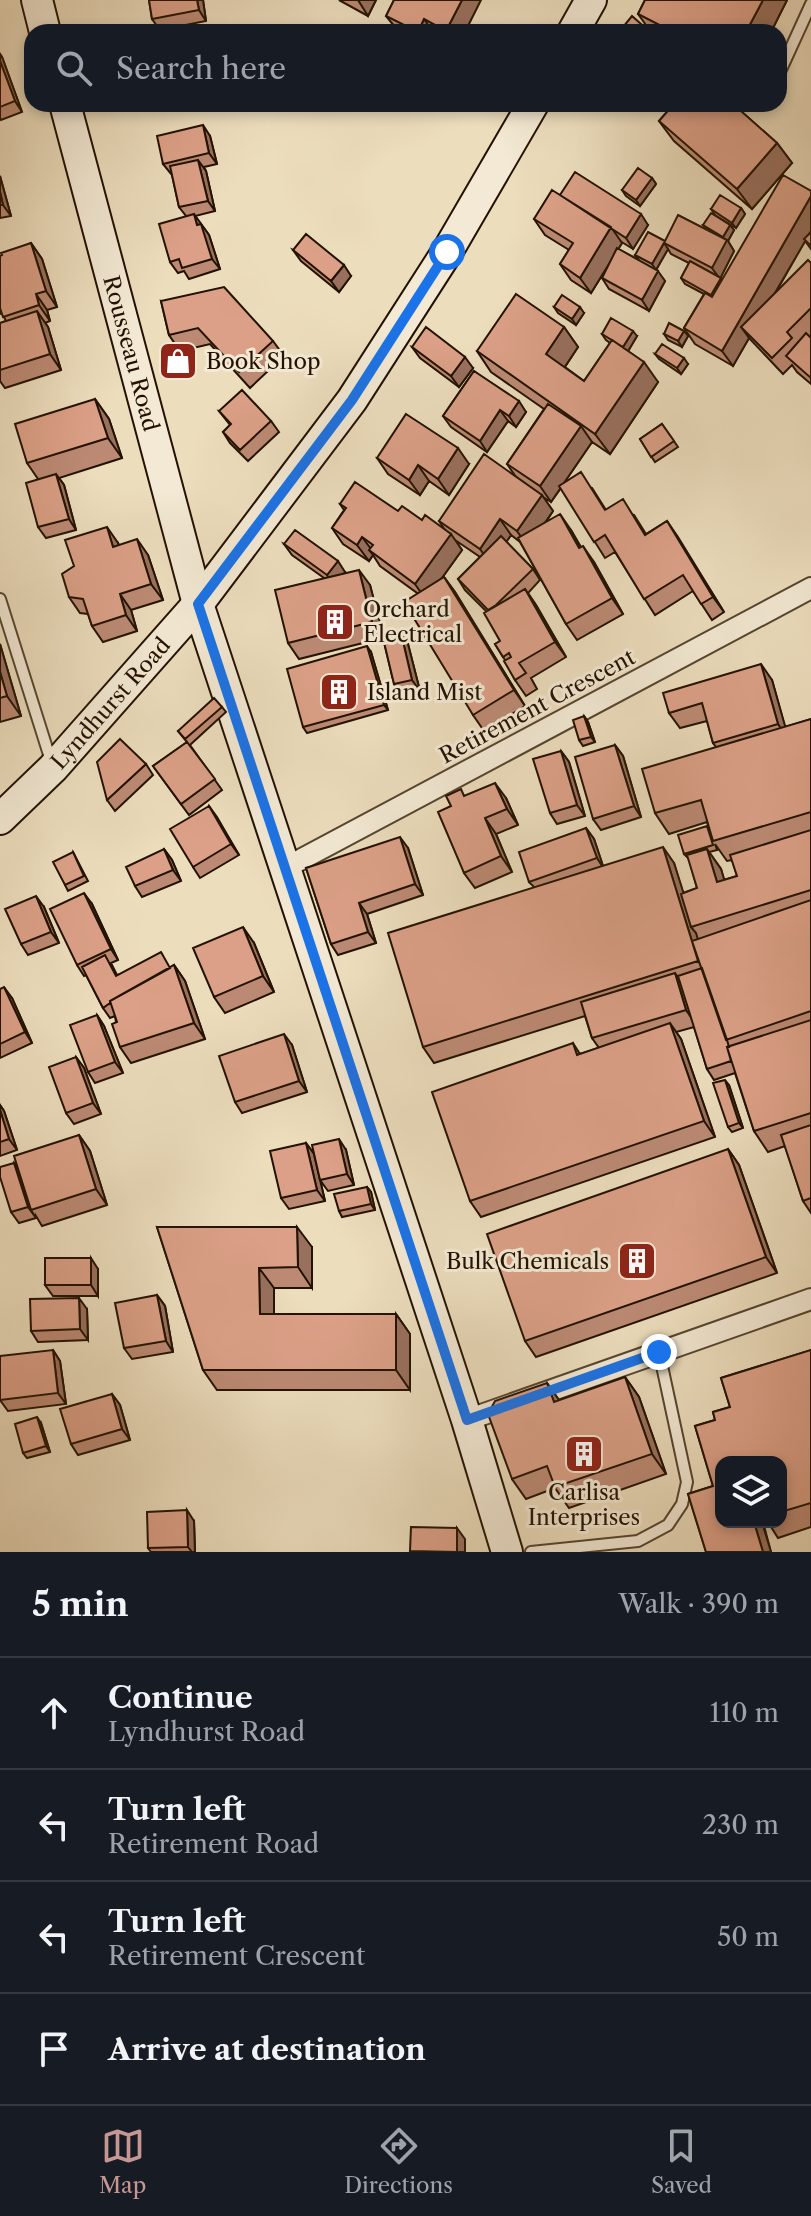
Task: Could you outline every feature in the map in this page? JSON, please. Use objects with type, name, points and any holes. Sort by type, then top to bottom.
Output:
[{"type":"main road","points":[[37,0],[43,24]]},
{"type":"main road","points":[[578,24],[591,0]]},
{"type":"main road","name":"Rousseau Road","points":[[67,112],[198,604],[467,1420],[507,1552]]},
{"type":"main road","name":"Lyndhurst Road","points":[[0,819],[53,768],[198,604],[352,400],[447,252],[528,112]]},
{"type":"street","name":"Retirement Crescent","points":[[285,868],[811,588]]},
{"type":"street","points":[[467,1420],[811,1299]]},
{"type":"lane","points":[[787,56],[811,4]]},
{"type":"lane","points":[[0,599],[53,768]]},
{"type":"lane","points":[[531,1552],[638,1541],[668,1525],[682,1504],[687,1482],[659,1352]]},
{"type":"building","points":[[149,0],[197,0],[199,10],[152,19]]},
{"type":"building","points":[[394,0],[462,0],[450,24],[433,24],[424,19],[422,24],[402,24],[386,16]]},
{"type":"building","points":[[645,0],[763,0],[750,24],[657,24],[638,14]]},
{"type":"building","points":[[632,16],[641,24],[626,24]]},
{"type":"building","points":[[0,61],[15,101],[0,107]]},
{"type":"building","points":[[667,112],[742,112],[777,143],[737,189],[659,121]]},
{"type":"building","points":[[203,125],[209,153],[163,164],[157,136]]},
{"type":"building","points":[[198,160],[208,201],[179,207],[170,166]]},
{"type":"building","points":[[638,168],[652,178],[636,200],[622,190]]},
{"type":"building","points":[[575,172],[641,214],[626,238],[560,195]]},
{"type":"building","points":[[783,175],[811,191],[811,196],[722,351],[684,328],[705,293],[712,297]]},
{"type":"building","points":[[552,190],[611,227],[580,278],[560,264],[573,243],[534,219]]},
{"type":"building","points":[[720,195],[741,208],[732,223],[711,209]]},
{"type":"building","points":[[711,213],[730,225],[723,237],[703,225]]},
{"type":"building","points":[[194,214],[197,225],[201,224],[212,259],[182,268],[179,259],[170,262],[159,224]]},
{"type":"building","points":[[678,215],[727,240],[712,268],[664,243]]},
{"type":"building","points":[[648,232],[665,241],[652,264],[635,255]]},
{"type":"building","points":[[811,232],[811,246],[804,239]]},
{"type":"building","points":[[306,234],[344,265],[331,281],[293,250]]},
{"type":"building","points":[[31,243],[46,291],[36,294],[39,305],[3,317],[0,308],[1,253]]},
{"type":"building","points":[[617,248],[658,271],[642,300],[602,278]]},
{"type":"building","points":[[808,260],[811,263],[811,308],[787,332],[792,338],[772,358],[741,327]]},
{"type":"building","points":[[690,261],[721,278],[711,295],[681,278]]},
{"type":"building","points":[[224,287],[273,341],[239,372],[198,328],[169,335],[161,301]]},
{"type":"building","points":[[516,294],[564,327],[546,354],[584,381],[612,340],[644,362],[595,434],[477,351]]},
{"type":"building","points":[[562,295],[580,307],[572,319],[554,307]]},
{"type":"building","points":[[37,311],[50,354],[0,370],[0,323]]},
{"type":"building","points":[[611,318],[633,331],[623,347],[602,334]]},
{"type":"building","points":[[669,323],[684,331],[678,341],[664,334]]},
{"type":"building","points":[[426,327],[465,357],[451,376],[412,347]]},
{"type":"building","points":[[806,333],[811,338],[811,378],[786,356]]},
{"type":"building","points":[[662,344],[684,358],[677,368],[655,354]]},
{"type":"building","points":[[474,371],[519,401],[509,416],[500,410],[480,441],[443,416]]},
{"type":"building","points":[[242,390],[271,421],[240,450],[223,432],[231,424],[219,411]]},
{"type":"building","points":[[95,399],[108,438],[27,463],[15,424]]},
{"type":"building","points":[[548,404],[581,426],[540,486],[507,464]]},
{"type":"building","points":[[406,414],[458,448],[438,479],[418,465],[409,480],[377,458]]},
{"type":"building","points":[[662,424],[674,441],[651,457],[640,439]]},
{"type":"building","points":[[484,454],[542,495],[517,531],[500,519],[480,549],[439,521]]},
{"type":"building","points":[[581,472],[605,510],[623,499],[645,535],[667,521],[713,597],[701,604],[683,575],[644,599],[605,535],[594,542],[559,486]]},
{"type":"building","points":[[56,474],[69,519],[38,527],[26,483]]},
{"type":"building","points":[[355,482],[398,511],[402,506],[422,520],[425,515],[451,534],[415,584],[369,550],[373,545],[362,537],[357,545],[332,528],[346,508],[340,504]]},
{"type":"building","points":[[560,514],[579,548],[583,546],[612,598],[566,624],[518,538]]},
{"type":"building","points":[[107,527],[113,547],[137,539],[151,584],[120,594],[126,615],[92,626],[83,599],[69,597],[62,574],[74,566],[65,540]]},
{"type":"building","points":[[295,530],[338,561],[327,575],[284,544]]},
{"type":"building","points":[[501,536],[533,569],[488,610],[458,579]]},
{"type":"building","name":"Orchard Electrical","points":[[359,570],[372,622],[288,643],[275,590]]},
{"type":"building","points":[[444,577],[514,690],[473,715],[404,602]]},
{"type":"building","points":[[525,589],[555,642],[519,663],[526,673],[515,680],[504,661],[511,657],[509,653],[503,657],[495,644],[500,641],[484,613]]},
{"type":"building","points":[[401,633],[412,680],[394,684],[383,638]]},
{"type":"building","name":"Island Mist","points":[[367,646],[384,705],[303,727],[287,669]]},
{"type":"building","points":[[761,664],[778,724],[713,743],[702,703],[669,713],[663,693]]},
{"type":"building","points":[[0,672],[7,696],[0,698]]},
{"type":"building","points":[[214,698],[222,707],[185,739],[178,731]]},
{"type":"building","points":[[584,716],[591,737],[579,740],[573,720]]},
{"type":"building","points":[[811,719],[811,812],[713,841],[701,800],[655,813],[642,769]]},
{"type":"building","points":[[120,739],[146,764],[107,800],[97,762]]},
{"type":"building","points":[[187,742],[215,779],[181,804],[153,766]]},
{"type":"building","points":[[615,745],[634,806],[593,819],[575,757]]},
{"type":"building","points":[[561,751],[577,805],[550,813],[533,759]]},
{"type":"building","points":[[495,783],[507,809],[485,818],[501,856],[464,873],[438,812],[451,806],[446,796],[461,789],[464,796]]},
{"type":"building","points":[[209,806],[231,844],[193,867],[170,829]]},
{"type":"building","points":[[707,826],[713,845],[684,854],[678,835]]},
{"type":"building","points":[[586,828],[597,858],[529,882],[519,852]]},
{"type":"building","points":[[811,830],[811,890],[691,927],[681,894],[697,888],[687,855],[707,849],[717,882],[737,876],[730,855]]},
{"type":"building","points":[[400,837],[415,884],[359,903],[368,932],[331,944],[306,868]]},
{"type":"building","points":[[663,847],[698,961],[423,1047],[388,933]]},
{"type":"building","points":[[164,849],[173,870],[135,886],[126,867]]},
{"type":"building","points":[[73,852],[84,876],[65,885],[53,862]]},
{"type":"building","points":[[84,893],[111,949],[77,965],[50,909]]},
{"type":"building","points":[[36,896],[51,932],[21,944],[5,909]]},
{"type":"building","points":[[811,900],[811,1011],[726,1040],[692,941]]},
{"type":"building","points":[[243,927],[263,976],[214,997],[193,948]]},
{"type":"building","points":[[161,952],[170,968],[110,1001],[103,1008],[82,967],[105,955],[116,976]]},
{"type":"building","points":[[174,965],[194,1023],[120,1047],[112,1024],[117,1022],[110,1001]]},
{"type":"building","points":[[702,968],[727,1040],[731,1061],[707,1069],[678,976]]},
{"type":"building","points":[[675,973],[686,1010],[592,1038],[581,1002]]},
{"type":"building","points":[[4,987],[25,1032],[0,1044],[0,989]]},
{"type":"building","points":[[97,1015],[115,1062],[88,1072],[70,1025]]},
{"type":"building","points":[[811,1020],[811,1113],[754,1131],[727,1047]]},
{"type":"building","points":[[670,1023],[704,1121],[470,1201],[432,1092],[573,1043],[577,1055]]},
{"type":"building","points":[[284,1034],[299,1081],[235,1102],[219,1056]]},
{"type":"building","points":[[76,1057],[93,1103],[66,1113],[49,1067]]},
{"type":"building","points":[[725,1080],[739,1123],[728,1127],[713,1083]]},
{"type":"building","points":[[0,1110],[9,1139],[0,1142]]},
{"type":"building","points":[[811,1125],[811,1198],[803,1201],[781,1135]]},
{"type":"building","points":[[79,1135],[96,1189],[31,1210],[14,1156]]},
{"type":"building","points":[[339,1139],[347,1174],[320,1180],[312,1145]]},
{"type":"building","points":[[306,1143],[317,1190],[281,1198],[270,1151]]},
{"type":"building","name":"Bulk Chemicals","points":[[728,1149],[766,1257],[525,1341],[487,1234]]},
{"type":"building","points":[[14,1163],[28,1207],[11,1212],[0,1167]]},
{"type":"building","points":[[367,1187],[371,1204],[339,1211],[334,1194]]},
{"type":"building","points":[[157,1227],[297,1227],[298,1267],[259,1268],[260,1314],[396,1314],[396,1370],[203,1370]]},
{"type":"building","points":[[45,1258],[91,1258],[91,1285],[45,1285]]},
{"type":"building","points":[[157,1295],[166,1341],[124,1348],[115,1303]]},
{"type":"building","points":[[79,1298],[80,1329],[31,1331],[30,1299]]},
{"type":"building","points":[[53,1350],[58,1393],[0,1400],[0,1356]]},
{"type":"building","points":[[811,1350],[811,1503],[787,1510],[787,1456],[715,1456],[715,1528],[756,1528],[763,1552],[706,1552],[688,1494],[713,1486],[695,1426],[715,1420],[713,1412],[730,1407],[721,1378]]},
{"type":"building","name":"Carlisa Interprises","points":[[625,1377],[652,1454],[555,1487],[547,1466],[512,1479],[488,1414],[495,1401],[547,1383],[554,1402]]},
{"type":"building","points":[[112,1394],[122,1429],[71,1444],[60,1409]]},
{"type":"building","points":[[37,1417],[46,1446],[23,1453],[15,1424]]},
{"type":"building","points":[[187,1510],[188,1547],[148,1548],[147,1512]]},
{"type":"building","points":[[411,1527],[457,1528],[457,1552],[410,1551]]},
{"type":"place","name":"Book Shop","points":[[178,361]]},
{"type":"place","name":"Orchard Electrical","points":[[335,622]]},
{"type":"place","name":"Island Mist","points":[[339,692]]},
{"type":"place","name":"Bulk Chemicals","points":[[637,1261]]},
{"type":"place","name":"Carlisa Interprises","points":[[584,1454]]},
{"type":"route","points":[[447,252],[352,400],[198,604],[467,1420],[659,1352]]}]
